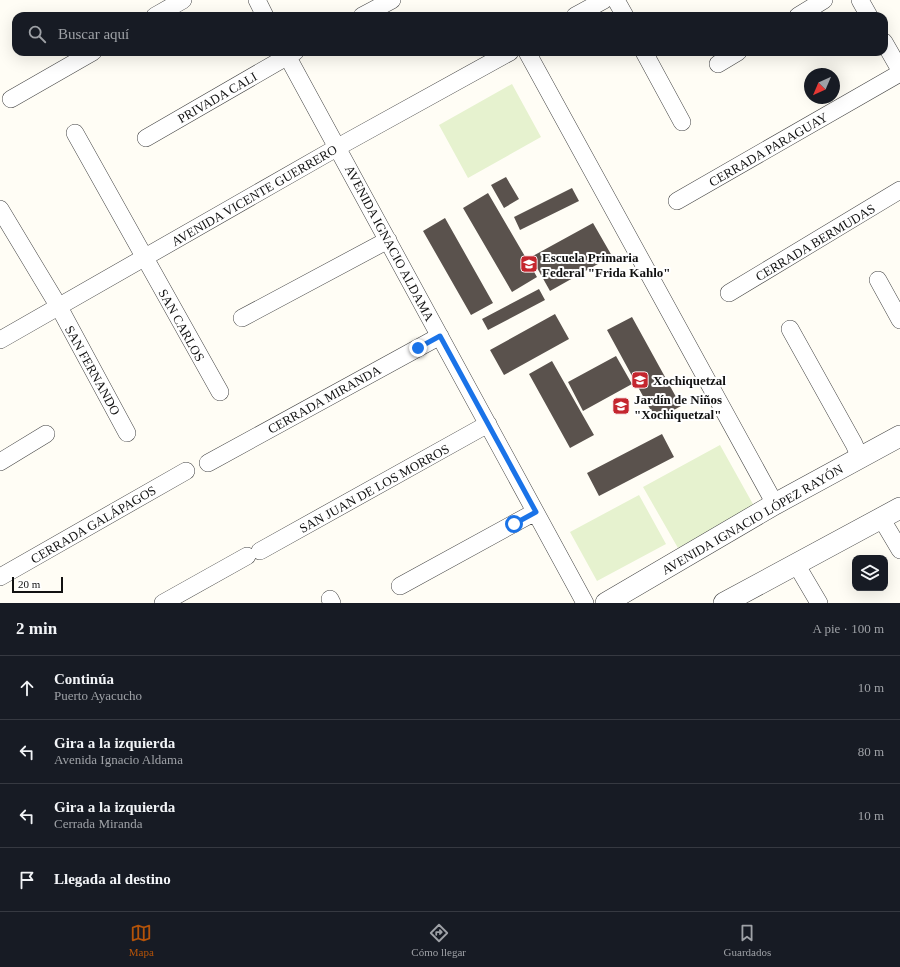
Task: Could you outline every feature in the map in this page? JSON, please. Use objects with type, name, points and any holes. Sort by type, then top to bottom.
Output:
[{"type":"street","points":[[162,12],[183,0]]},
{"type":"street","points":[[257,0],[263,12]]},
{"type":"street","points":[[370,12],[392,0]]},
{"type":"street","points":[[582,12],[604,0]]},
{"type":"street","points":[[616,0],[623,12]]},
{"type":"street","points":[[804,12],[824,0]]},
{"type":"street","points":[[860,0],[867,12]]},
{"type":"street","points":[[888,50],[900,72]]},
{"type":"street","points":[[11,99],[86,56]]},
{"type":"street","name":"PRIVADA CALI","points":[[146,138],[284,56]]},
{"type":"street","name":"AVENIDA IGNACIO ALDAMA","points":[[291,56],[338,147],[584,603]]},
{"type":"street","name":"AVENIDA VICENTE GUERRERO","points":[[0,340],[338,147],[503,56]]},
{"type":"street","points":[[529,56],[775,504]]},
{"type":"street","points":[[646,56],[682,122]]},
{"type":"street","points":[[718,64],[731,56]]},
{"type":"street","name":"CERRADA PARAGUAY","points":[[677,201],[900,72]]},
{"type":"street","name":"SAN CARLOS","points":[[75,134],[220,392]]},
{"type":"street","name":"CERRADA BERMUDAS","points":[[729,293],[900,190]]},
{"type":"street","name":"SAN FERNANDO","points":[[0,209],[59,307],[127,433]]},
{"type":"street","points":[[242,318],[388,240]]},
{"type":"street","points":[[878,280],[900,320]]},
{"type":"street","points":[[790,329],[854,444],[860,458]]},
{"type":"street","name":"CERRADA MIRANDA","points":[[208,463],[440,336]]},
{"type":"street","name":"SAN JUAN DE LOS MORROS","points":[[163,603],[488,424]]},
{"type":"street","points":[[0,462],[46,434]]},
{"type":"street","name":"AVENIDA IGNACIO LÓPEZ RAYÓN","points":[[606,603],[775,504],[900,436]]},
{"type":"street","name":"CERRADA GALÁPAGOS","points":[[0,577],[186,471]]},
{"type":"street","points":[[724,603],[900,508]]},
{"type":"street","points":[[400,586],[536,512]]},
{"type":"street","points":[[881,518],[900,550]]},
{"type":"street","points":[[796,564],[819,603]]},
{"type":"green space","points":[[512,84],[541,137],[468,178],[439,125]]},
{"type":"green space","points":[[720,445],[754,506],[678,548],[643,487]]},
{"type":"green space","points":[[639,495],[666,544],[597,581],[570,532]]},
{"type":"building","points":[[506,177],[519,199],[504,208],[491,185]]},
{"type":"building","points":[[572,188],[579,201],[520,230],[514,217]]},
{"type":"building","points":[[488,193],[537,277],[512,292],[463,208]]},
{"type":"building","points":[[445,218],[493,303],[471,315],[423,231]]},
{"type":"building","points":[[593,223],[612,256],[550,291],[531,257]]},
{"type":"building","points":[[539,289],[545,300],[488,330],[482,319]]},
{"type":"building","points":[[555,314],[569,339],[504,375],[490,350]]},
{"type":"building","points":[[632,317],[681,406],[656,420],[607,330]]},
{"type":"building","points":[[616,356],[632,384],[583,411],[568,382]]},
{"type":"building","points":[[552,361],[594,435],[570,448],[529,374]]},
{"type":"building","points":[[662,434],[674,457],[599,496],[587,473]]},
{"type":"place","name":"Escuela Primaria Federal \"Frida Kahlo\"","points":[[529,264]]},
{"type":"place","name":"Xochiquetzal","points":[[640,380]]},
{"type":"place","name":"Jardín de Niños \"Xochiquetzal\"","points":[[621,406]]},
{"type":"route","points":[[418,348],[440,336],[536,512],[514,524]]}]
